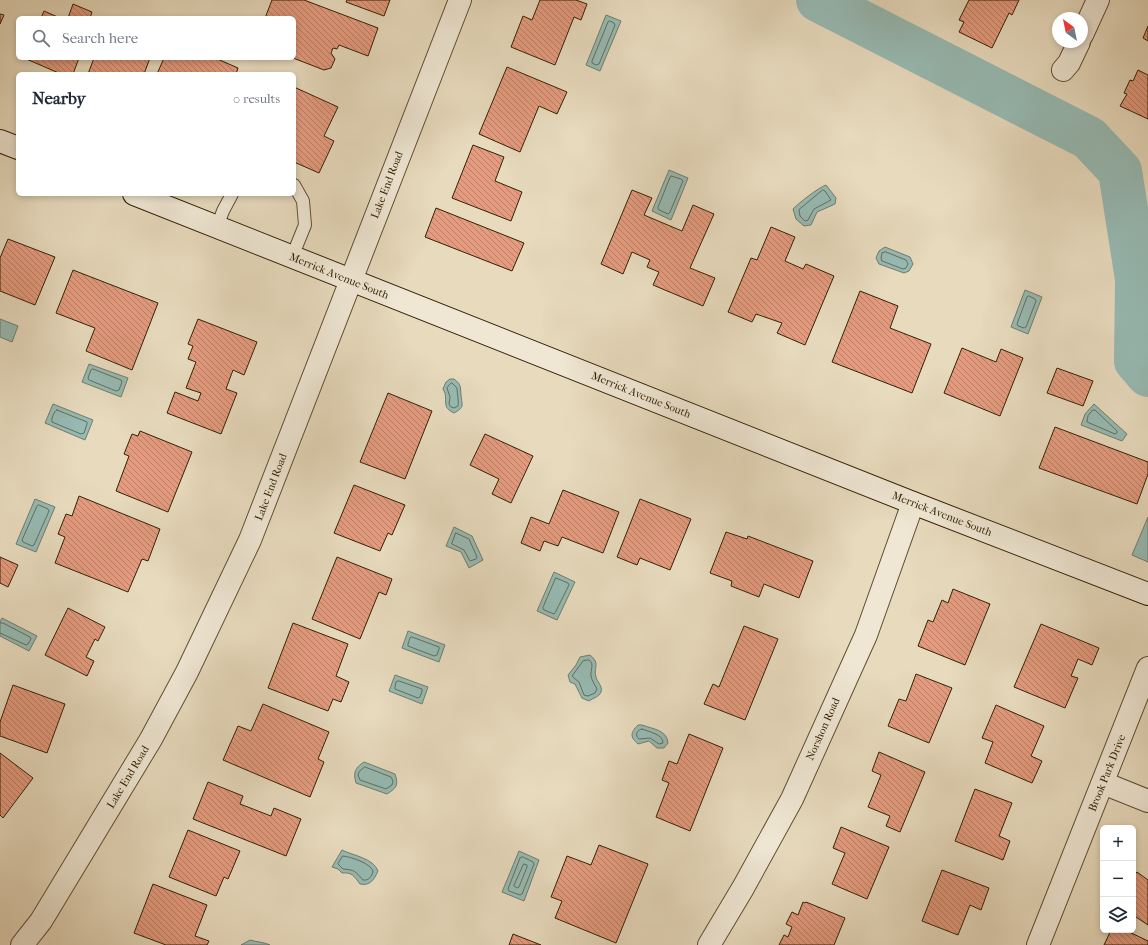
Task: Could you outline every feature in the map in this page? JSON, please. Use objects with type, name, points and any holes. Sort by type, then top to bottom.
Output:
[{"type":"street","name":"Lake End Road","points":[[22,945],[41,921],[143,752],[187,672],[250,540],[460,0]]},
{"type":"street","points":[[1088,22],[1098,0]]},
{"type":"street","points":[[1063,70],[1076,48]]},
{"type":"street","points":[[0,141],[16,147]]},
{"type":"street","name":"Merrick Avenue South","points":[[139,196],[292,258],[913,503],[1148,594]]},
{"type":"street","name":"Norshon Road","points":[[709,945],[743,888],[795,792],[866,635],[913,503]]},
{"type":"street","name":"Brook Park Drive","points":[[1038,945],[1148,668]]},
{"type":"street","points":[[1103,783],[1148,800]]},
{"type":"lane","points":[[292,258],[305,225],[303,201],[296,189]]},
{"type":"lane","points":[[217,227],[222,211],[231,196]]},
{"type":"water","points":[[606,15],[621,21],[600,71],[586,65]]},
{"type":"water","points":[[669,170],[688,178],[671,220],[652,211]]},
{"type":"water","points":[[826,185],[836,198],[835,204],[817,212],[811,225],[804,226],[796,219],[793,209],[818,189]]},
{"type":"water","points":[[885,247],[910,257],[913,264],[909,271],[904,273],[879,264],[876,258],[879,251]]},
{"type":"water","points":[[1025,290],[1042,297],[1028,334],[1011,327]]},
{"type":"water","points":[[0,319],[18,326],[12,342],[0,337]]},
{"type":"water","points":[[89,364],[128,378],[121,397],[82,382]]},
{"type":"water","points":[[450,379],[457,381],[460,388],[462,406],[454,413],[446,407],[445,393],[443,389],[446,382]]},
{"type":"water","points":[[53,404],[93,420],[85,440],[45,423]]},
{"type":"water","points":[[1094,404],[1127,434],[1122,441],[1081,425],[1085,414]]},
{"type":"water","points":[[35,499],[55,507],[36,552],[16,544]]},
{"type":"water","points":[[1148,517],[1148,562],[1132,555]]},
{"type":"water","points":[[454,527],[472,536],[483,560],[469,568],[461,552],[446,546]]},
{"type":"water","points":[[554,572],[575,582],[557,620],[537,611]]},
{"type":"water","points":[[2,618],[37,636],[29,651],[0,636],[0,622]]},
{"type":"water","points":[[408,631],[445,645],[439,662],[402,648]]},
{"type":"water","points":[[590,655],[596,663],[595,674],[597,681],[601,686],[601,692],[589,701],[582,698],[575,684],[570,682],[568,675],[580,657]]},
{"type":"water","points":[[395,675],[428,687],[422,704],[389,691]]},
{"type":"water","points":[[638,725],[659,731],[665,735],[668,743],[664,748],[657,748],[649,741],[638,744],[632,737],[632,733]]},
{"type":"water","points":[[364,762],[395,774],[397,784],[395,788],[387,794],[356,783],[356,771]]},
{"type":"water","points":[[342,850],[368,860],[376,867],[378,871],[371,882],[360,884],[352,875],[342,873],[338,869],[332,867]]},
{"type":"water","points":[[519,851],[539,860],[524,901],[502,892]]},
{"type":"water","points":[[250,940],[265,943],[270,945],[241,945]]},
{"type":"building","points":[[272,0],[304,0],[378,28],[368,56],[339,45],[337,49],[333,48],[331,53],[335,59],[331,68],[324,70],[296,59],[296,16],[266,16]]},
{"type":"building","points":[[347,0],[390,0],[384,16],[346,2]]},
{"type":"building","points":[[540,0],[576,0],[587,4],[581,20],[574,17],[555,65],[511,47],[523,16],[532,20]]},
{"type":"building","points":[[969,0],[1019,0],[1012,15],[1009,13],[992,48],[959,32],[964,22],[959,20]]},
{"type":"building","points":[[73,4],[92,12],[91,16],[69,16]]},
{"type":"building","points":[[44,11],[55,16],[42,16]]},
{"type":"building","points":[[0,14],[4,15],[0,24]]},
{"type":"building","points":[[1148,26],[1148,41],[1143,38]]},
{"type":"building","points":[[29,60],[78,60],[74,72],[56,72]]},
{"type":"building","points":[[93,60],[149,60],[145,72],[89,72]]},
{"type":"building","points":[[163,60],[220,60],[238,68],[237,72],[158,72]]},
{"type":"building","points":[[507,67],[567,92],[557,114],[539,106],[520,152],[479,134]]},
{"type":"building","points":[[1138,70],[1148,75],[1148,119],[1120,106],[1127,94],[1124,93],[1130,80],[1133,81]]},
{"type":"building","points":[[296,88],[338,107],[324,136],[334,141],[319,173],[296,163]]},
{"type":"building","points":[[473,145],[504,157],[495,181],[522,192],[511,221],[452,198]]},
{"type":"building","points":[[632,190],[652,198],[644,215],[682,231],[693,205],[714,214],[690,268],[715,278],[703,306],[653,285],[659,272],[647,267],[650,260],[632,252],[623,274],[601,264]]},
{"type":"building","points":[[436,208],[524,243],[512,271],[425,237]]},
{"type":"building","points":[[771,227],[795,237],[785,261],[803,269],[806,264],[834,276],[805,345],[777,333],[782,323],[756,314],[752,322],[728,312],[751,258],[757,260]]},
{"type":"building","points":[[8,239],[55,257],[35,305],[0,291],[0,258]]},
{"type":"building","points":[[73,270],[158,303],[132,370],[86,351],[95,328],[56,313]]},
{"type":"building","points":[[860,291],[898,306],[890,328],[931,344],[912,393],[832,362]]},
{"type":"building","points":[[198,319],[257,342],[244,375],[233,370],[226,389],[237,393],[221,434],[167,413],[175,392],[198,401],[201,393],[186,388],[196,362],[188,359],[193,346],[188,344]]},
{"type":"building","points":[[962,348],[996,362],[1001,349],[1023,358],[1000,416],[944,393]]},
{"type":"building","points":[[1057,368],[1093,381],[1083,406],[1047,393]]},
{"type":"building","points":[[388,393],[432,411],[405,479],[360,462]]},
{"type":"building","points":[[1055,427],[1148,462],[1148,474],[1137,504],[1039,468]]},
{"type":"building","points":[[140,431],[192,452],[168,512],[116,491],[129,456],[124,454],[132,434],[138,436]]},
{"type":"building","points":[[485,434],[533,456],[511,503],[492,494],[499,479],[470,465]]},
{"type":"building","points":[[354,485],[405,505],[392,535],[388,533],[380,551],[334,533]]},
{"type":"building","points":[[563,490],[619,512],[603,553],[562,537],[558,546],[544,541],[540,551],[521,543],[531,517],[549,524]]},
{"type":"building","points":[[79,496],[160,529],[148,561],[142,559],[128,592],[55,563],[65,537],[58,534],[66,514],[72,516]]},
{"type":"building","points":[[640,499],[691,519],[670,570],[640,558],[637,565],[617,557]]},
{"type":"building","points":[[726,532],[747,539],[748,536],[813,561],[799,598],[764,584],[759,597],[731,586],[732,581],[710,573]]},
{"type":"building","points":[[0,557],[18,565],[8,587],[0,583]]},
{"type":"building","points":[[337,557],[392,579],[386,595],[379,592],[360,639],[312,619]]},
{"type":"building","points":[[953,589],[990,604],[965,665],[918,646],[928,620],[933,622],[942,600],[948,603]]},
{"type":"building","points":[[68,608],[105,627],[98,641],[95,639],[86,657],[94,661],[87,676],[45,655]]},
{"type":"building","points":[[293,623],[348,644],[336,676],[349,682],[341,702],[333,699],[328,711],[268,688]]},
{"type":"building","points":[[1041,624],[1099,648],[1092,665],[1078,659],[1071,676],[1078,678],[1065,708],[1014,687]]},
{"type":"building","points":[[744,626],[778,639],[745,720],[704,704],[713,684],[719,687]]},
{"type":"building","points":[[916,674],[952,688],[929,743],[888,726],[899,699],[906,701]]},
{"type":"building","points":[[13,685],[65,704],[47,753],[0,736],[0,722]]},
{"type":"building","points":[[263,704],[329,732],[318,759],[324,762],[310,797],[223,760],[238,726],[251,731]]},
{"type":"building","points":[[996,705],[1044,726],[1031,756],[1042,761],[1032,783],[985,763],[993,742],[982,738]]},
{"type":"building","points":[[689,734],[723,748],[690,831],[656,817],[669,783],[662,780],[669,761],[677,764]]},
{"type":"building","points":[[879,752],[925,772],[900,832],[886,826],[890,816],[868,807],[881,775],[872,771]]},
{"type":"building","points":[[0,753],[33,778],[3,818],[0,815]]},
{"type":"building","points":[[208,782],[243,796],[240,804],[271,816],[274,808],[301,819],[286,856],[193,819]]},
{"type":"building","points":[[975,789],[1012,803],[999,836],[1010,841],[1003,860],[955,841]]},
{"type":"building","points":[[841,827],[889,847],[867,899],[832,884],[845,853],[833,848]]},
{"type":"building","points":[[188,830],[240,851],[228,879],[224,877],[216,896],[169,877]]},
{"type":"building","points":[[599,845],[648,864],[616,943],[555,918],[562,901],[551,897],[567,856],[591,865]]},
{"type":"building","points":[[942,870],[989,888],[981,910],[970,905],[958,935],[922,921]]},
{"type":"building","points":[[1137,872],[1148,880],[1148,925],[1136,917]]},
{"type":"building","points":[[153,884],[207,905],[195,936],[209,941],[207,945],[166,945],[134,933]]},
{"type":"building","points":[[803,902],[845,918],[834,945],[779,945],[784,935],[788,937],[792,927],[786,924],[792,912],[798,915]]},
{"type":"building","points":[[1110,933],[1131,933],[1148,941],[1148,945],[1104,945]]},
{"type":"building","points":[[513,934],[541,945],[509,945]]},
{"type":"waterway","points":[[818,0],[1089,138],[1120,171],[1137,279],[1136,361],[1148,375]]}]
